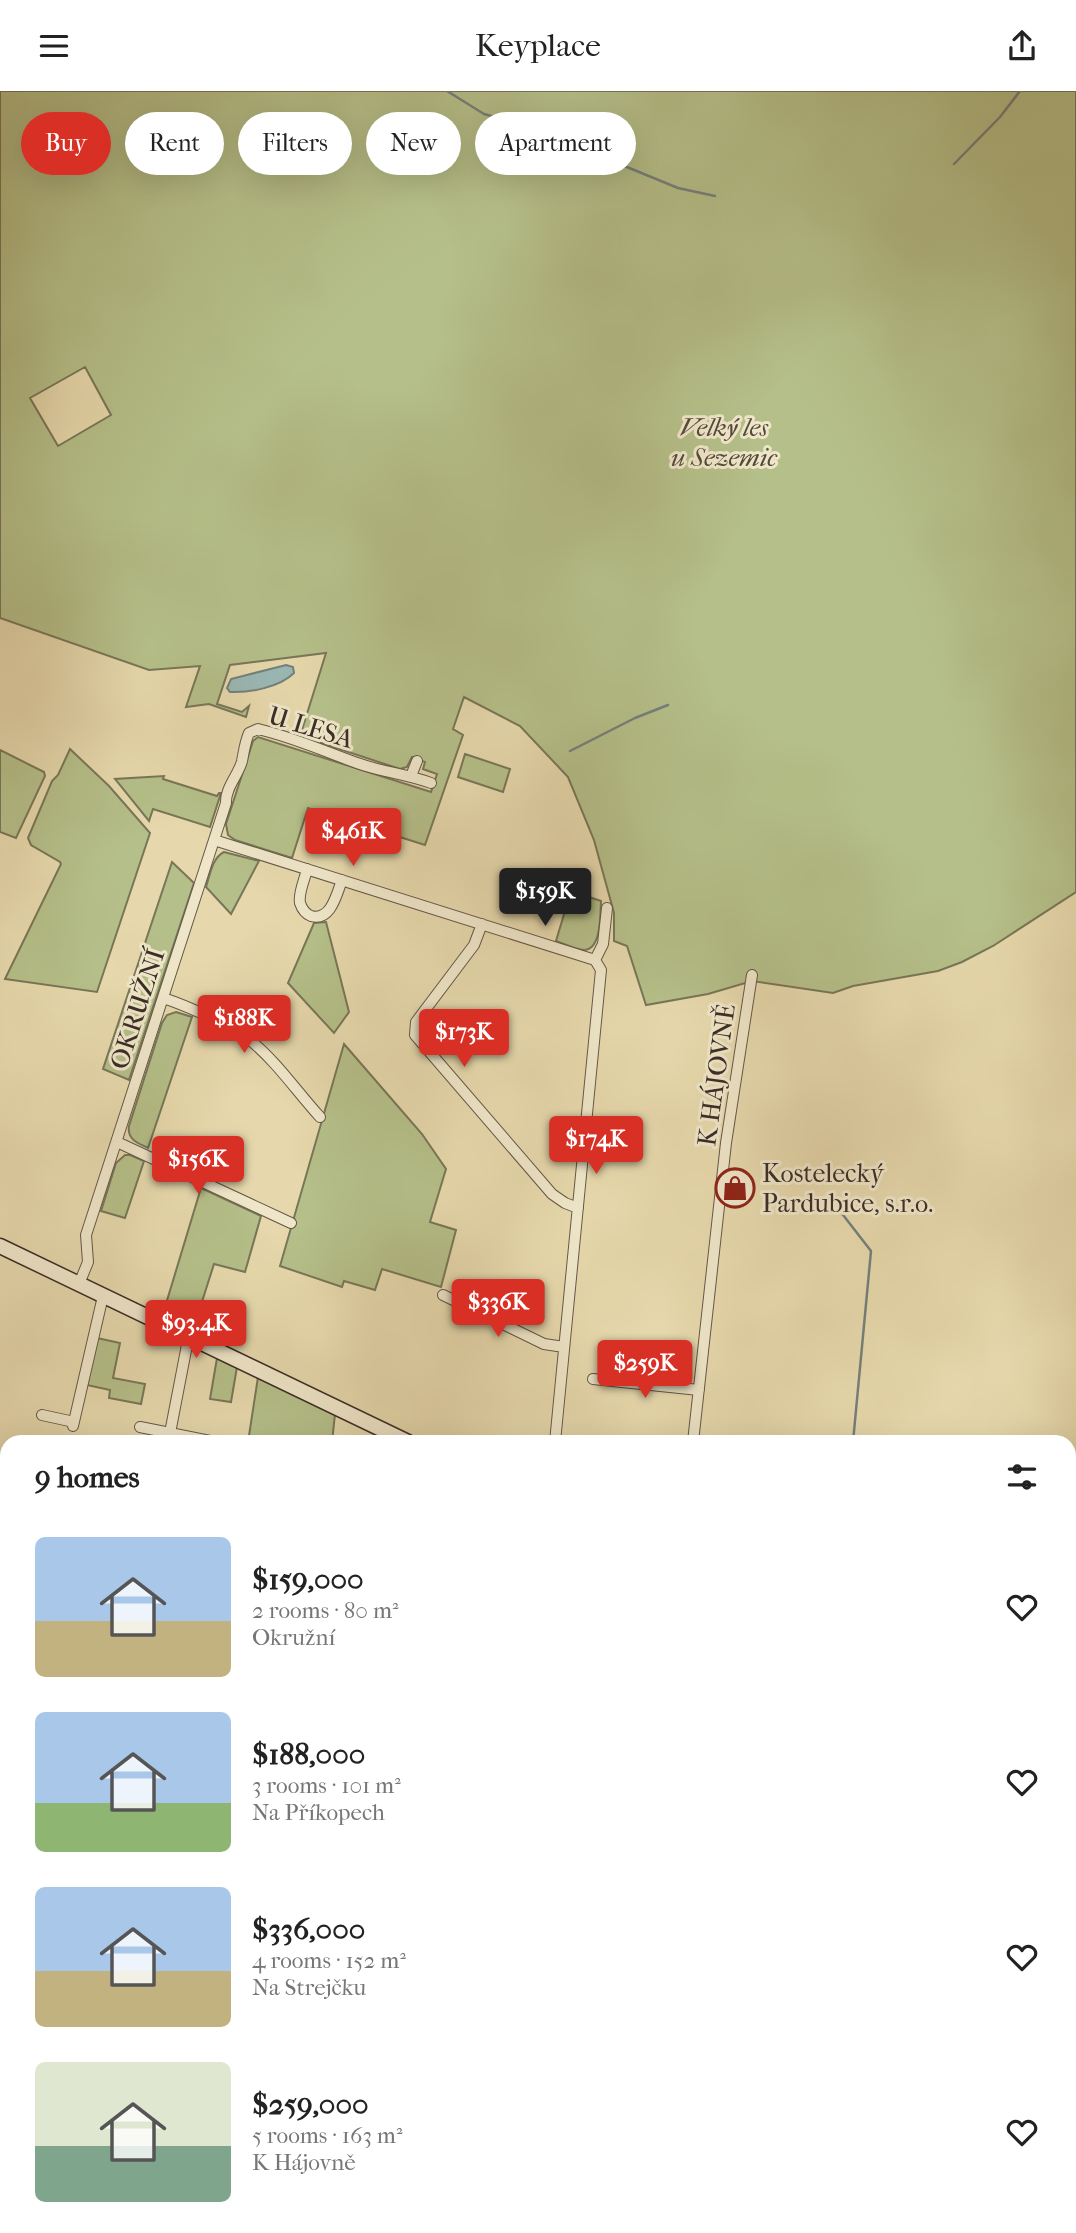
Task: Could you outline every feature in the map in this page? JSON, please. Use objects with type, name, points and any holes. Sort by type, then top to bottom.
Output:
[{"type":"street","name":"U LESA","points":[[214,840],[226,796],[242,762],[248,735],[254,729],[313,745],[395,775],[411,776],[432,783]]},
{"type":"street","points":[[411,776],[417,761]]},
{"type":"street","points":[[214,840],[595,960],[601,970],[556,1435]]},
{"type":"street","name":"OKRUŽNÍ","points":[[79,1284],[88,1262],[86,1235],[214,840]]},
{"type":"street","points":[[307,869],[300,900],[304,911],[311,916],[321,916],[330,909],[341,880]]},
{"type":"street","points":[[595,960],[603,944],[607,908]]},
{"type":"street","points":[[482,924],[474,945],[416,1022],[415,1035],[552,1194],[578,1208]]},
{"type":"street","name":"K HÁJOVNĚ","points":[[695,1435],[726,1143],[752,975]]},
{"type":"street","points":[[163,998],[246,1037],[259,1048],[320,1118]]},
{"type":"street","points":[[117,1142],[291,1223]]},
{"type":"street","points":[[0,1246],[393,1435]]},
{"type":"street","points":[[42,1415],[74,1424],[103,1296]]},
{"type":"street","points":[[443,1296],[544,1344],[564,1347]]},
{"type":"street","points":[[170,1433],[190,1338]]},
{"type":"street","points":[[593,1379],[699,1390]]},
{"type":"street","points":[[140,1427],[180,1435]]},
{"type":"green space","name":"Velký les u Sezemic","points":[[0,91],[1076,91],[1076,892],[993,946],[938,971],[853,986],[833,993],[752,981],[708,994],[646,1005],[627,946],[614,941],[614,913],[594,840],[568,777],[520,726],[464,697],[453,729],[463,735],[425,845],[308,808],[292,858],[235,840],[228,835],[226,824],[253,741],[258,737],[431,792],[437,774],[423,769],[425,762],[412,757],[407,767],[400,769],[300,736],[326,653],[230,665],[217,704],[242,712],[249,706],[246,717],[209,704],[186,707],[200,666],[149,670],[0,618]],"holes":[[[85,367],[111,415],[58,446],[30,398]]]},
{"type":"green space","points":[[70,749],[109,786],[150,833],[97,992],[5,979],[61,864],[31,845],[28,838],[52,781],[58,775]]},
{"type":"green space","points":[[0,750],[44,772],[45,776],[16,838],[0,832]]},
{"type":"green space","points":[[465,754],[510,769],[503,792],[458,777]]},
{"type":"green space","points":[[164,776],[163,779],[217,796],[221,793],[210,827],[153,809],[149,821],[115,779]]},
{"type":"green space","points":[[224,852],[259,861],[231,914],[206,887],[214,863]]},
{"type":"green space","points":[[172,862],[194,883],[129,1080],[103,1069]]},
{"type":"green space","points":[[571,891],[601,901],[599,931],[594,945],[589,949],[583,950],[556,941]]},
{"type":"green space","points":[[326,922],[349,1012],[334,1033],[288,983],[314,923]]},
{"type":"green space","points":[[176,1012],[192,1017],[148,1148],[131,1138],[129,1126],[162,1023],[167,1015]]},
{"type":"green space","points":[[344,1044],[422,1134],[446,1169],[430,1222],[456,1230],[441,1287],[382,1269],[375,1290],[344,1281],[342,1287],[280,1266]]},
{"type":"green space","points":[[125,1155],[144,1161],[125,1218],[101,1211],[116,1163]]},
{"type":"green space","points":[[201,1188],[261,1216],[245,1272],[214,1264],[193,1330],[162,1317]]},
{"type":"green space","points":[[97,1338],[120,1343],[113,1378],[145,1384],[141,1404],[109,1398],[110,1390],[87,1385]]},
{"type":"green space","points":[[217,1358],[237,1367],[231,1402],[210,1399]]},
{"type":"green space","points":[[258,1377],[335,1414],[333,1435],[249,1435]]},
{"type":"water","points":[[286,665],[293,667],[294,673],[273,685],[238,692],[230,692],[227,688],[231,679]]},
{"type":"waterway","points":[[447,91],[481,112]]},
{"type":"waterway","points":[[954,164],[1000,117],[1020,91]]},
{"type":"waterway","points":[[636,171],[678,188],[715,196]]},
{"type":"waterway","points":[[570,751],[635,718],[668,705]]},
{"type":"waterway","points":[[840,1211],[871,1251],[854,1435]]},
{"type":"place","name":"Kostelecký Pardubice, s.r.o.","points":[[735,1188]]}]
